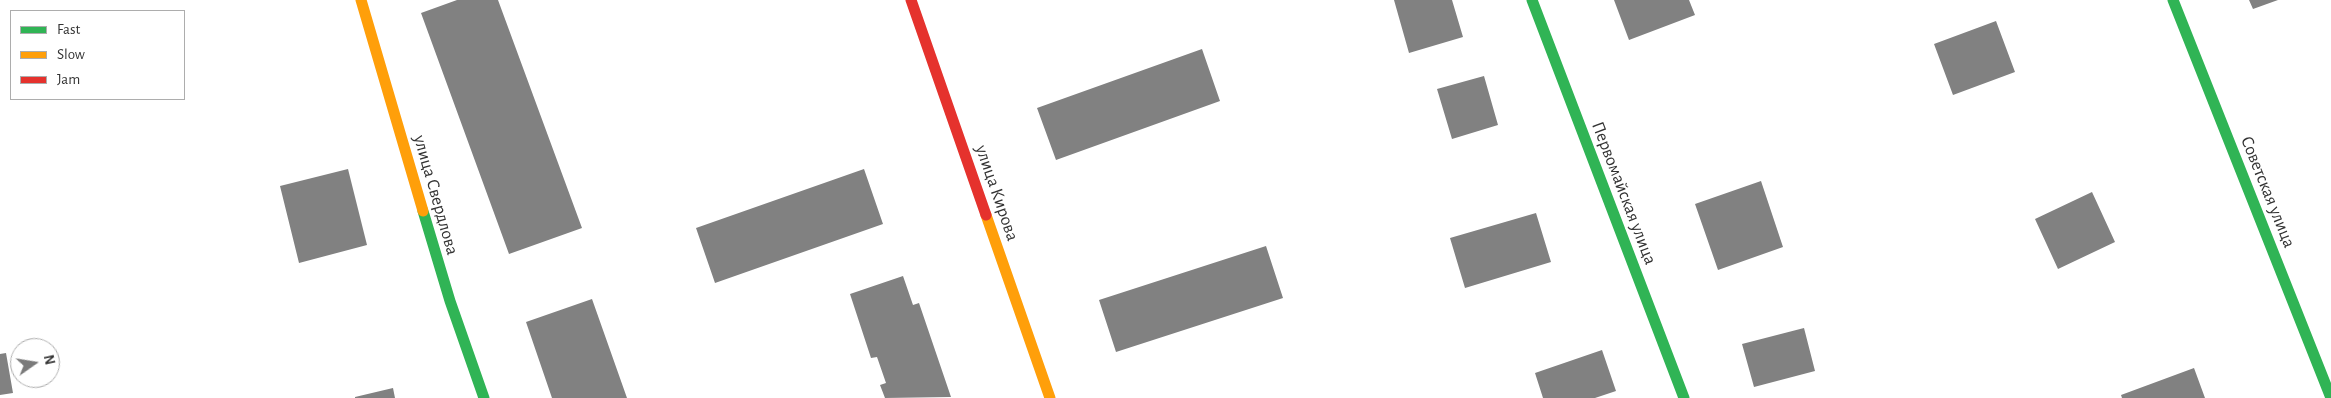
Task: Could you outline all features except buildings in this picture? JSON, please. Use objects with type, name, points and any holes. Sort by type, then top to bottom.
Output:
[{"type":"street","name":"улица Свердлова","points":[[361,0],[450,302],[484,398]]},
{"type":"street","name":"улица Кирова","points":[[911,0],[1050,398]]},
{"type":"street","name":"Первомайская улица","points":[[1532,0],[1684,398]]},
{"type":"street","name":"Советская улица","points":[[2173,0],[2331,398]]},
{"type":"traffic: fast","points":[[1532,0],[1684,398]]},
{"type":"traffic: fast","points":[[2173,0],[2331,398]]},
{"type":"traffic: fast","points":[[423,211],[450,301],[484,398]]},
{"type":"traffic: slow","points":[[361,0],[423,211]]},
{"type":"traffic: slow","points":[[986,215],[1050,398]]},
{"type":"traffic: jam","points":[[911,0],[986,215]]}]
